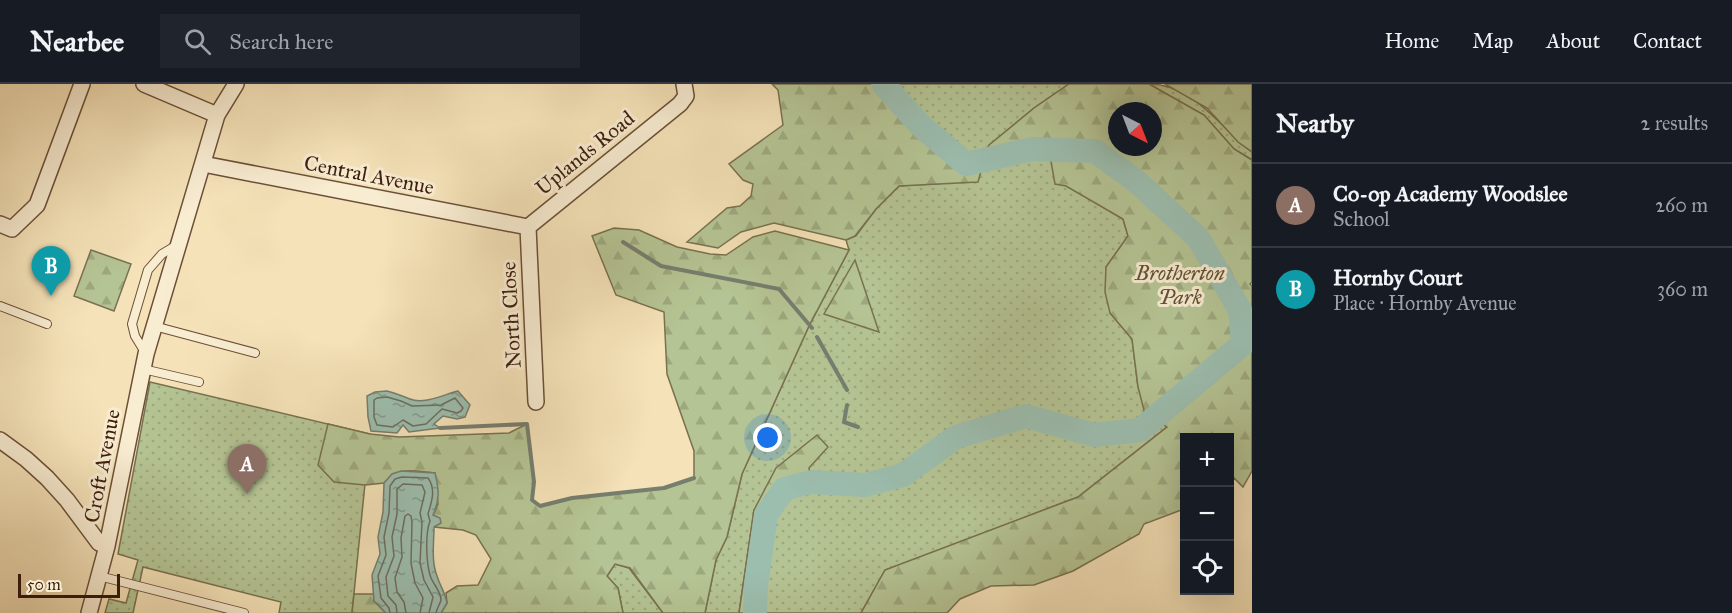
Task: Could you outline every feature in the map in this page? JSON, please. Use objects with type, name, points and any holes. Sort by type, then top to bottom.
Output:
[{"type":"street","points":[[0,224],[12,229],[37,205],[82,84]]},
{"type":"street","points":[[144,84],[217,115]]},
{"type":"street","name":"Croft Avenue","points":[[89,613],[107,546],[144,362],[154,326],[217,115],[236,84]]},
{"type":"street","name":"Uplands Road","points":[[528,227],[680,104],[686,96],[684,84]]},
{"type":"street","name":"Central Avenue","points":[[203,164],[528,227]]},
{"type":"street","name":"North Close","points":[[528,227],[536,402]]},
{"type":"street","points":[[0,440],[47,478],[67,500],[99,543],[107,546]]},
{"type":"lane","points":[[179,244],[162,254],[148,270],[132,324],[144,362],[199,382]]},
{"type":"lane","points":[[0,306],[47,324]]},
{"type":"lane","points":[[154,326],[255,353]]},
{"type":"lane","points":[[99,576],[244,613]]},
{"type":"green space","points":[[772,84],[883,84],[921,126],[966,164],[984,160],[978,182],[899,186],[876,209],[855,236],[846,240],[774,223],[741,232],[718,248],[687,242],[727,208],[740,206],[751,196],[753,184],[743,180],[729,164],[783,125],[778,90]]},
{"type":"green space","points":[[883,84],[1069,84],[1034,108],[990,145],[984,160],[966,164],[921,126]]},
{"type":"green space","name":"Brotherton Park","points":[[1069,84],[1149,84],[1204,115],[1234,149],[1252,160],[1252,282],[1250,284],[1252,286],[1252,471],[1243,487],[1234,478],[1234,433],[1180,433],[1180,510],[1144,524],[1139,534],[1073,571],[1034,585],[991,586],[960,599],[947,613],[861,613],[885,570],[1078,497],[1167,427],[1145,414],[1138,387],[1132,339],[1110,313],[1105,292],[1106,267],[1128,236],[1123,219],[1066,186],[1055,184],[1049,150],[1033,149],[984,160],[989,145],[1034,108]]},
{"type":"green space","points":[[1149,84],[1180,91],[1193,99],[1252,152],[1252,160],[1234,149],[1204,115]]},
{"type":"green space","points":[[1165,84],[1252,84],[1252,152],[1238,142],[1207,108]]},
{"type":"green space","points":[[1033,149],[1049,150],[1066,185],[1123,219],[1128,236],[1106,267],[1110,313],[1132,339],[1138,387],[1168,426],[1078,497],[885,570],[861,613],[755,613],[756,585],[766,515],[784,489],[809,468],[754,510],[739,613],[705,613],[716,560],[727,537],[742,474],[809,326],[849,250],[846,240],[856,236],[876,209],[899,186],[978,181],[984,160]]},
{"type":"green space","points":[[614,228],[639,230],[677,247],[710,254],[726,255],[753,237],[775,231],[849,250],[809,326],[742,474],[727,537],[716,560],[705,613],[663,613],[630,568],[615,564],[607,576],[618,588],[623,613],[441,613],[447,603],[446,593],[457,586],[478,585],[491,559],[476,535],[463,530],[434,527],[433,515],[438,504],[435,473],[401,472],[384,483],[365,485],[334,482],[318,465],[328,424],[370,434],[399,437],[509,433],[527,424],[534,482],[532,500],[540,506],[572,498],[664,488],[694,478],[694,451],[667,374],[664,312],[616,295],[592,236]]},
{"type":"green space","points":[[91,250],[131,264],[114,311],[74,296]]},
{"type":"green space","points":[[855,260],[879,332],[824,314]]},
{"type":"green space","points":[[150,382],[370,434],[352,613],[279,613],[281,602],[143,567],[133,613],[105,613],[109,599],[126,603],[138,560],[118,554]]},
{"type":"green space","points":[[817,435],[828,447],[809,468],[811,482],[784,489],[766,515],[756,585],[755,613],[739,613],[754,510],[776,468]]},
{"type":"green space","points":[[615,564],[629,568],[663,613],[623,613],[618,588],[607,576]]},
{"type":"green space","points":[[354,594],[375,594],[374,601],[386,613],[352,613]]},
{"type":"water","points":[[387,391],[422,401],[458,391],[470,405],[465,417],[457,419],[443,416],[434,424],[440,428],[409,432],[403,425],[397,433],[371,431],[367,396],[375,392]]},
{"type":"water","points":[[401,471],[435,473],[438,494],[433,515],[440,518],[441,523],[434,527],[433,558],[447,603],[441,613],[386,613],[374,601],[372,575],[380,554],[378,537],[383,512],[384,483],[392,474]]},
{"type":"waterway","points":[[755,613],[756,585],[766,515],[784,489],[811,482],[865,485],[903,475],[956,437],[1026,416],[1094,435],[1140,430],[1243,344],[1240,310],[1198,238],[1136,181],[1095,151],[1033,149],[966,164],[921,126],[883,84]]},
{"type":"waterway","points":[[623,242],[661,266],[779,289],[812,328]]},
{"type":"waterway","points":[[817,337],[847,390]]},
{"type":"waterway","points":[[847,405],[844,422],[858,427]]},
{"type":"waterway","points":[[440,428],[527,424],[534,482],[532,500],[540,506],[572,498],[664,488],[694,478]]},
{"type":"place","name":"Hornby Court","points":[[51,296]]},
{"type":"place","name":"Co-op Academy Woodslee","points":[[247,494]]}]
